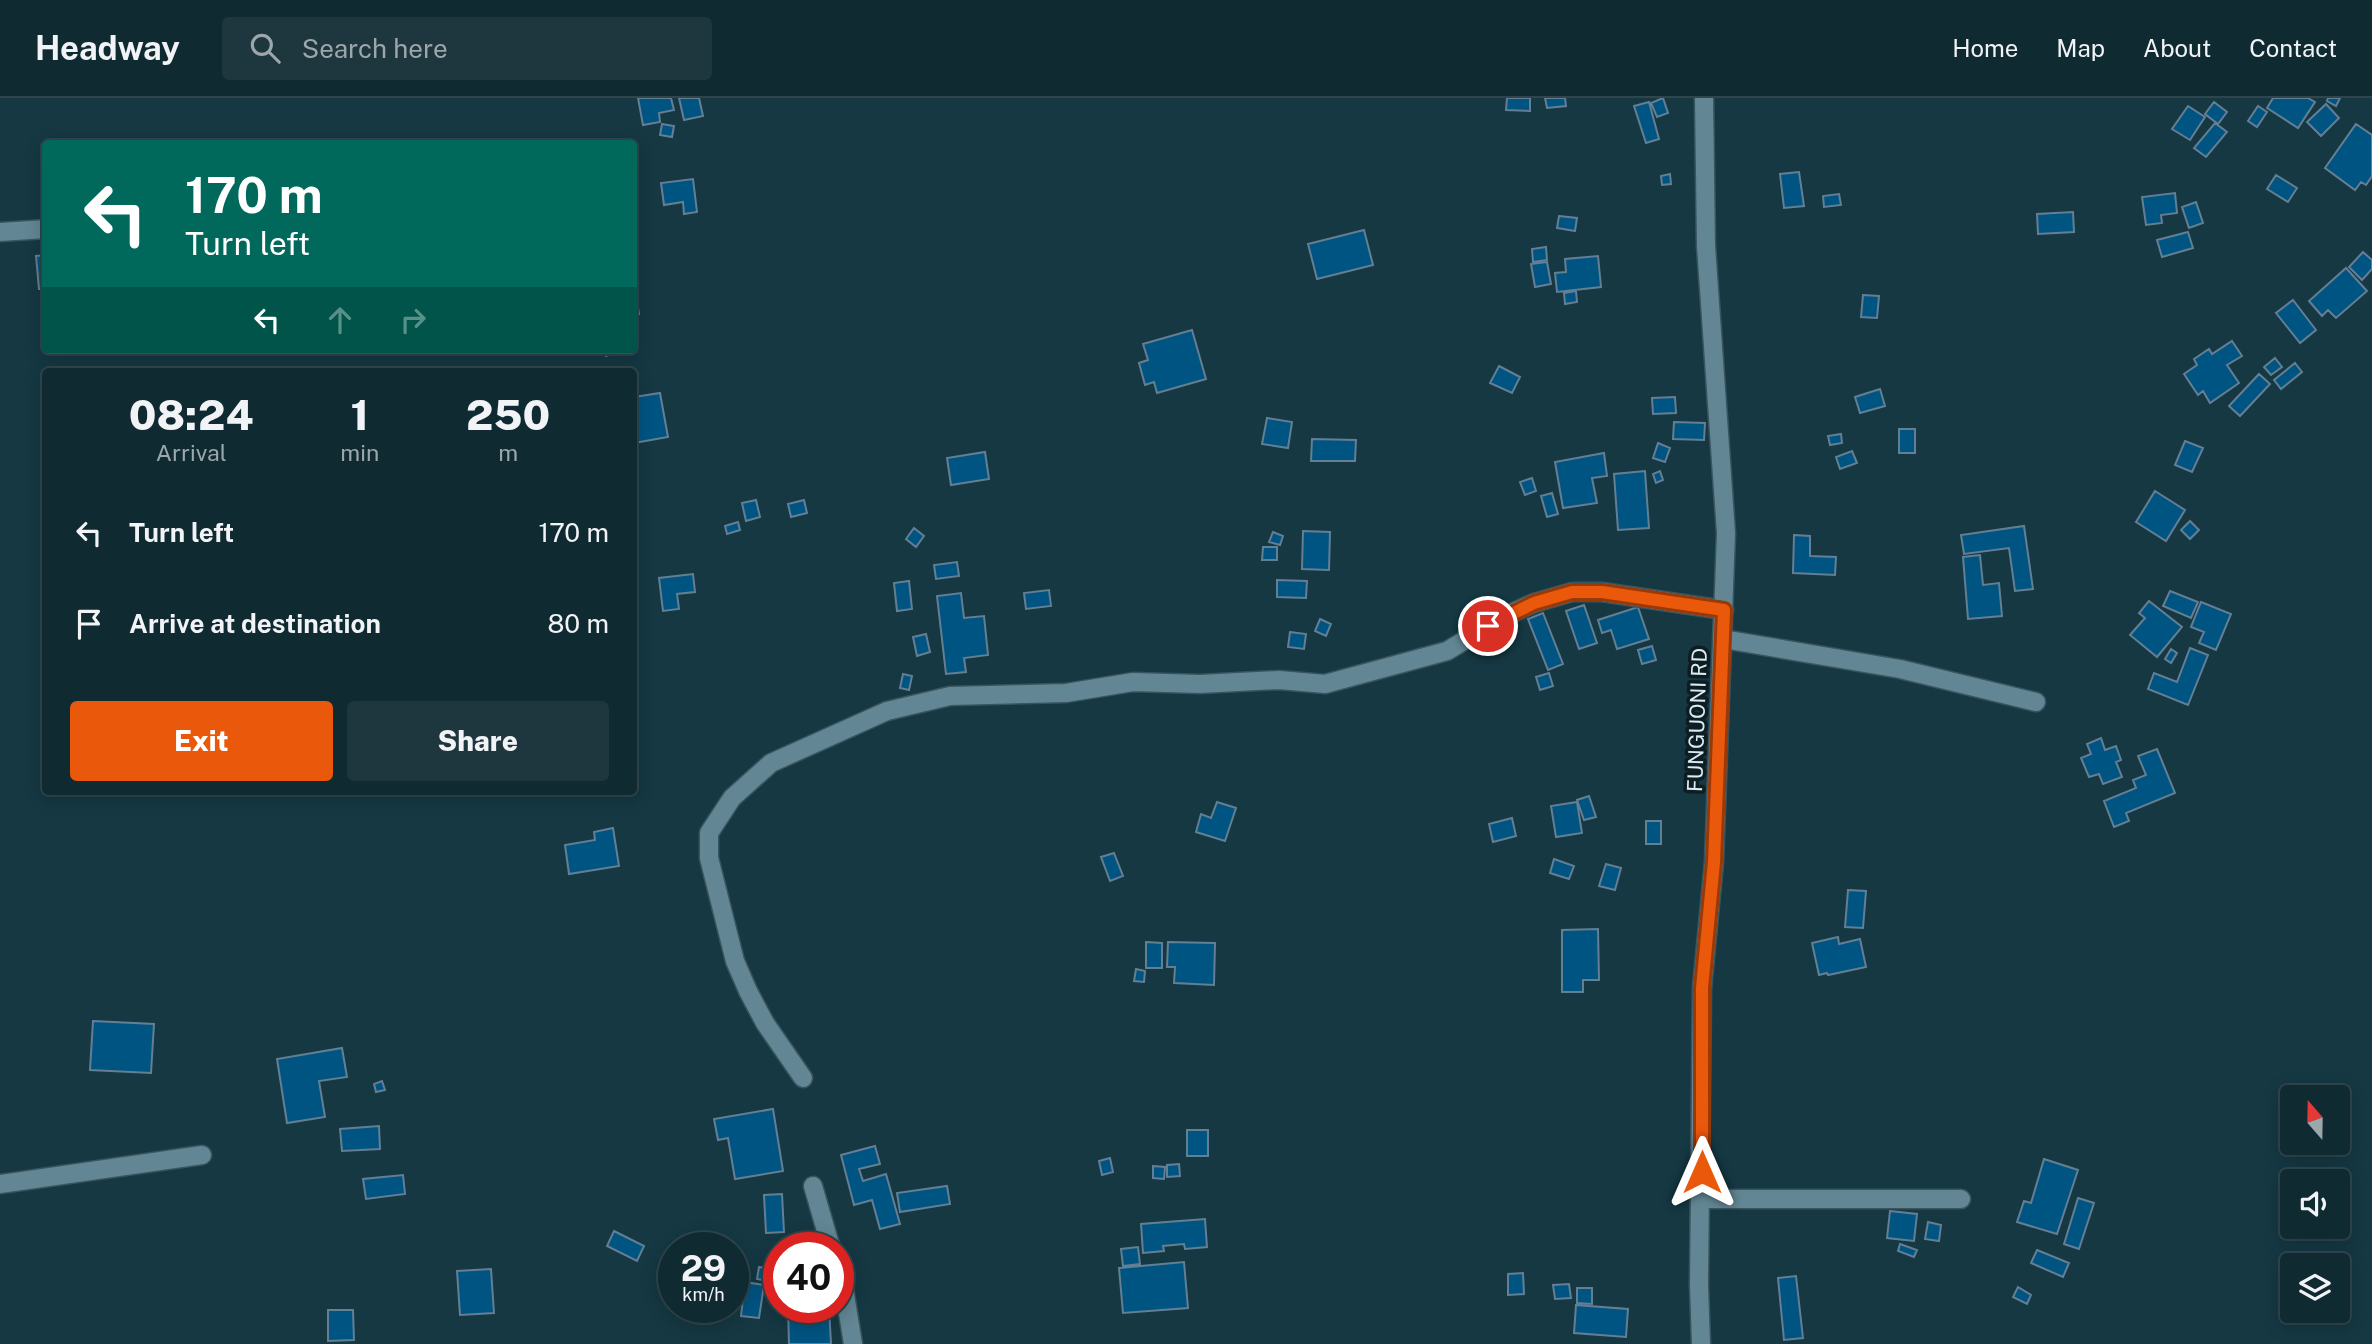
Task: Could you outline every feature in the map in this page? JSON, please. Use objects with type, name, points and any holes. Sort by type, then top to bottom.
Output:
[{"type":"street","name":"FUNGUONI RD","points":[[1701,1344],[1699,1285],[1702,1199],[1702,988],[1714,862],[1727,533],[1706,246],[1704,98]]},
{"type":"street","points":[[0,232],[42,229]]},
{"type":"street","points":[[803,1078],[765,1023],[735,961],[709,858],[709,832],[732,798],[771,763],[887,711],[950,696],[1066,693],[1133,682],[1200,684],[1279,680],[1325,684],[1447,651],[1503,617],[1534,603],[1572,592],[1602,592],[1724,610]]},
{"type":"street","points":[[1723,639],[1899,668],[2036,702]]},
{"type":"street","points":[[0,1184],[202,1155]]},
{"type":"street","points":[[813,1186],[826,1232]]},
{"type":"street","points":[[1702,1199],[1961,1199]]},
{"type":"street","points":[[850,1323],[853,1344]]},
{"type":"building","points":[[638,98],[671,98],[674,110],[659,113],[660,122],[643,125]]},
{"type":"building","points":[[679,98],[699,98],[703,116],[684,120]]},
{"type":"building","points":[[1507,98],[1530,98],[1530,111],[1506,110]]},
{"type":"building","points":[[1545,98],[1565,98],[1566,106],[1547,108]]},
{"type":"building","points":[[1663,98],[1668,113],[1657,117],[1651,103]]},
{"type":"building","points":[[2273,98],[2308,98],[2315,102],[2298,128],[2267,108]]},
{"type":"building","points":[[2328,98],[2340,98],[2336,106],[2327,101]]},
{"type":"building","points":[[1649,102],[1659,139],[1646,143],[1634,106]]},
{"type":"building","points":[[2214,102],[2227,112],[2218,124],[2205,114]]},
{"type":"building","points":[[2326,104],[2339,118],[2321,136],[2307,122]]},
{"type":"building","points":[[2188,106],[2205,117],[2190,140],[2172,129]]},
{"type":"building","points":[[2258,106],[2267,112],[2257,127],[2248,121]]},
{"type":"building","points":[[2215,123],[2227,132],[2206,157],[2194,148]]},
{"type":"building","points":[[662,124],[674,126],[672,137],[660,135]]},
{"type":"building","points":[[2356,124],[2372,135],[2372,176],[2366,185],[2361,182],[2355,190],[2325,168]]},
{"type":"building","points":[[1799,172],[1804,206],[1784,208],[1780,174]]},
{"type":"building","points":[[1670,174],[1671,184],[1662,185],[1661,176]]},
{"type":"building","points":[[2276,175],[2297,188],[2288,202],[2267,189]]},
{"type":"building","points":[[693,179],[697,212],[684,214],[683,202],[664,205],[661,183]]},
{"type":"building","points":[[2175,193],[2177,213],[2161,215],[2162,223],[2146,225],[2142,197]]},
{"type":"building","points":[[1839,194],[1841,205],[1824,207],[1823,196]]},
{"type":"building","points":[[2196,202],[2203,223],[2189,228],[2182,207]]},
{"type":"building","points":[[2073,212],[2074,232],[2038,234],[2037,214]]},
{"type":"building","points":[[1559,216],[1577,218],[1575,231],[1557,228]]},
{"type":"building","points":[[1364,230],[1373,265],[1317,279],[1308,244]]},
{"type":"building","points":[[2188,232],[2193,248],[2162,257],[2157,240]]},
{"type":"building","points":[[1546,247],[1547,260],[1533,262],[1532,249]]},
{"type":"building","points":[[2363,252],[2372,260],[2372,269],[2362,280],[2349,267]]},
{"type":"building","points":[[42,255],[42,289],[39,289],[36,256]]},
{"type":"building","points":[[1598,256],[1601,287],[1557,292],[1555,273],[1566,272],[1565,259]]},
{"type":"building","points":[[1547,262],[1551,284],[1535,287],[1531,264]]},
{"type":"building","points":[[2346,268],[2367,291],[2336,318],[2328,310],[2322,316],[2309,301]]},
{"type":"building","points":[[1576,291],[1577,302],[1565,304],[1564,293]]},
{"type":"building","points":[[1863,295],[1879,296],[1877,318],[1861,317]]},
{"type":"building","points":[[2293,300],[2316,330],[2300,343],[2276,313]]},
{"type":"building","points":[[1192,330],[1206,379],[1157,393],[1154,382],[1145,385],[1139,363],[1148,360],[1143,344]]},
{"type":"building","points":[[2232,341],[2242,356],[2227,365],[2239,383],[2210,403],[2203,391],[2198,395],[2184,374],[2197,365],[2194,359],[2209,349],[2212,354]]},
{"type":"building","points":[[2275,358],[2282,367],[2271,375],[2264,367]]},
{"type":"building","points":[[2295,363],[2302,372],[2281,389],[2274,380]]},
{"type":"building","points":[[1499,366],[1520,377],[1512,393],[1490,383]]},
{"type":"building","points":[[2259,374],[2270,384],[2240,416],[2229,406]]},
{"type":"building","points":[[1880,389],[1885,406],[1860,413],[1855,397]]},
{"type":"building","points":[[660,393],[668,437],[637,442],[637,397]]},
{"type":"building","points":[[1675,397],[1676,413],[1653,414],[1652,398]]},
{"type":"building","points":[[1267,418],[1292,422],[1288,448],[1262,444]]},
{"type":"building","points":[[1674,422],[1705,423],[1704,440],[1673,439]]},
{"type":"building","points":[[1899,429],[1915,429],[1915,453],[1899,453]]},
{"type":"building","points":[[1841,434],[1842,443],[1830,445],[1828,436]]},
{"type":"building","points":[[1312,439],[1356,440],[1355,461],[1311,461]]},
{"type":"building","points":[[2185,441],[2203,448],[2192,472],[2175,465]]},
{"type":"building","points":[[1658,443],[1670,448],[1665,462],[1653,458]]},
{"type":"building","points":[[1852,451],[1857,463],[1840,469],[1836,457]]},
{"type":"building","points":[[985,452],[989,479],[951,485],[947,458]]},
{"type":"building","points":[[1604,453],[1607,476],[1592,478],[1597,503],[1563,508],[1555,462]]},
{"type":"building","points":[[1645,471],[1649,528],[1618,530],[1614,474]]},
{"type":"building","points":[[1660,471],[1663,480],[1656,483],[1653,474]]},
{"type":"building","points":[[1532,478],[1536,491],[1525,495],[1520,482]]},
{"type":"building","points":[[2155,491],[2185,510],[2166,541],[2136,522]]},
{"type":"building","points":[[1552,493],[1558,514],[1547,517],[1541,496]]},
{"type":"building","points":[[756,500],[760,517],[746,521],[742,503]]},
{"type":"building","points":[[804,500],[807,513],[791,517],[788,504]]},
{"type":"building","points":[[2190,521],[2199,530],[2190,539],[2181,530]]},
{"type":"building","points":[[738,522],[740,530],[727,534],[725,526]]},
{"type":"building","points":[[2024,526],[2033,589],[2015,591],[2009,548],[1964,554],[1961,535]]},
{"type":"building","points":[[914,528],[924,536],[916,547],[906,539]]},
{"type":"building","points":[[1303,531],[1330,532],[1329,570],[1302,569]]},
{"type":"building","points":[[1273,532],[1283,536],[1280,545],[1269,542]]},
{"type":"building","points":[[1794,535],[1810,536],[1810,556],[1836,557],[1835,575],[1793,573]]},
{"type":"building","points":[[1263,547],[1277,547],[1277,560],[1262,560]]},
{"type":"building","points":[[1980,555],[1983,585],[1999,583],[2002,616],[1968,619],[1963,557]]},
{"type":"building","points":[[957,562],[959,576],[936,579],[934,565]]},
{"type":"building","points":[[693,574],[695,592],[677,594],[679,609],[663,611],[659,578]]},
{"type":"building","points":[[1277,580],[1307,581],[1306,598],[1277,597]]},
{"type":"building","points":[[909,581],[912,609],[897,611],[894,583]]},
{"type":"building","points":[[1049,590],[1051,606],[1026,609],[1024,593]]},
{"type":"building","points":[[2170,591],[2198,602],[2191,618],[2163,606]]},
{"type":"building","points":[[961,593],[964,618],[984,616],[988,655],[964,658],[966,672],[946,674],[937,596]]},
{"type":"building","points":[[2149,601],[2182,627],[2157,657],[2130,635],[2145,618],[2139,613]]},
{"type":"building","points":[[2201,602],[2231,614],[2216,650],[2199,643],[2204,632],[2191,627]]},
{"type":"building","points":[[1584,605],[1597,643],[1579,649],[1566,611]]},
{"type":"building","points":[[1638,607],[1649,639],[1617,649],[1611,630],[1602,633],[1598,620]]},
{"type":"building","points":[[1543,613],[1563,664],[1548,670],[1528,619]]},
{"type":"building","points":[[1320,619],[1331,624],[1326,636],[1315,631]]},
{"type":"building","points":[[1290,632],[1306,634],[1304,649],[1288,647]]},
{"type":"building","points":[[926,634],[930,652],[917,656],[913,637]]},
{"type":"building","points":[[1652,646],[1656,660],[1642,664],[1638,650]]},
{"type":"building","points":[[2190,648],[2208,655],[2188,705],[2148,689],[2154,673],[2177,682]]},
{"type":"building","points":[[2171,649],[2177,653],[2171,663],[2165,659]]},
{"type":"building","points":[[1549,673],[1553,686],[1540,690],[1536,677]]},
{"type":"building","points":[[903,674],[912,676],[909,690],[900,688]]},
{"type":"building","points":[[2101,738],[2105,750],[2116,746],[2121,760],[2116,762],[2122,777],[2103,784],[2099,774],[2089,777],[2081,758],[2091,754],[2087,744]]},
{"type":"building","points":[[2157,749],[2175,793],[2126,813],[2129,821],[2114,827],[2104,801],[2136,788],[2133,780],[2146,775],[2138,756]]},
{"type":"building","points":[[1589,796],[1596,817],[1584,820],[1577,800]]},
{"type":"building","points":[[1217,802],[1236,808],[1225,841],[1196,832],[1201,814],[1211,818]]},
{"type":"building","points":[[1577,802],[1582,833],[1556,837],[1551,806]]},
{"type":"building","points":[[1512,818],[1516,836],[1493,842],[1489,824]]},
{"type":"building","points":[[1646,821],[1661,821],[1661,844],[1646,844]]},
{"type":"building","points":[[613,828],[619,866],[569,874],[565,845],[595,840],[594,832]]},
{"type":"building","points":[[1114,853],[1123,876],[1110,881],[1101,857]]},
{"type":"building","points":[[1554,859],[1574,866],[1569,879],[1550,873]]},
{"type":"building","points":[[1606,864],[1621,868],[1615,890],[1599,886]]},
{"type":"building","points":[[1848,890],[1866,891],[1863,928],[1845,927]]},
{"type":"building","points":[[1598,929],[1599,980],[1583,980],[1583,992],[1562,992],[1562,930]]},
{"type":"building","points":[[1838,937],[1839,944],[1860,939],[1866,967],[1819,975],[1812,943]]},
{"type":"building","points":[[1146,942],[1162,943],[1162,968],[1146,968]]},
{"type":"building","points":[[1168,942],[1215,943],[1214,985],[1174,983],[1175,967],[1167,967]]},
{"type":"building","points":[[1136,969],[1145,971],[1144,982],[1134,981]]},
{"type":"building","points":[[93,1021],[154,1024],[151,1073],[90,1070]]},
{"type":"building","points":[[342,1048],[347,1077],[319,1081],[325,1117],[287,1123],[277,1059]]},
{"type":"building","points":[[382,1081],[385,1090],[376,1092],[374,1084]]},
{"type":"building","points":[[773,1109],[783,1171],[735,1179],[728,1138],[718,1140],[714,1119]]},
{"type":"building","points":[[379,1126],[380,1149],[342,1151],[340,1129]]},
{"type":"building","points":[[1187,1130],[1208,1130],[1208,1156],[1187,1156]]},
{"type":"building","points":[[875,1146],[880,1164],[859,1169],[863,1181],[886,1174],[900,1224],[880,1229],[872,1200],[854,1205],[841,1155]]},
{"type":"building","points":[[1110,1158],[1113,1172],[1102,1175],[1099,1161]]},
{"type":"building","points":[[2044,1159],[2078,1170],[2057,1234],[2017,1222],[2024,1201],[2031,1203]]},
{"type":"building","points":[[1179,1164],[1180,1176],[1167,1177],[1167,1165]]},
{"type":"building","points":[[1153,1166],[1165,1167],[1164,1179],[1153,1178]]},
{"type":"building","points":[[403,1175],[405,1194],[366,1199],[363,1179]]},
{"type":"building","points":[[947,1186],[950,1204],[900,1212],[897,1193]]},
{"type":"building","points":[[782,1194],[784,1232],[766,1232],[764,1195]]},
{"type":"building","points":[[2078,1198],[2094,1203],[2079,1249],[2064,1244]]},
{"type":"building","points":[[1890,1211],[1917,1214],[1914,1241],[1887,1238]]},
{"type":"building","points":[[1205,1219],[1207,1247],[1185,1249],[1184,1244],[1163,1246],[1164,1251],[1143,1253],[1141,1224]]},
{"type":"building","points":[[1928,1222],[1941,1225],[1939,1241],[1925,1239]]},
{"type":"building","points":[[614,1231],[644,1246],[637,1261],[607,1246]]},
{"type":"building","points":[[1900,1244],[1917,1250],[1914,1257],[1898,1251]]},
{"type":"building","points":[[1138,1247],[1140,1264],[1123,1266],[1121,1249]]},
{"type":"building","points":[[2037,1250],[2069,1263],[2063,1277],[2031,1263]]},
{"type":"building","points":[[1184,1262],[1188,1308],[1123,1313],[1119,1268]]},
{"type":"building","points":[[759,1267],[763,1268],[763,1280],[757,1279]]},
{"type":"building","points":[[491,1269],[494,1313],[460,1315],[457,1271]]},
{"type":"building","points":[[1523,1273],[1524,1294],[1508,1295],[1508,1274]]},
{"type":"building","points":[[1796,1276],[1803,1338],[1784,1340],[1778,1278]]},
{"type":"building","points":[[749,1283],[763,1285],[759,1318],[749,1317]]},
{"type":"building","points":[[1569,1284],[1571,1298],[1555,1299],[1553,1285]]},
{"type":"building","points":[[2018,1287],[2031,1295],[2027,1304],[2013,1297]]},
{"type":"building","points":[[1577,1288],[1592,1288],[1592,1304],[1577,1303]]},
{"type":"building","points":[[1576,1305],[1628,1309],[1626,1337],[1574,1333]]},
{"type":"building","points":[[328,1310],[353,1310],[354,1340],[328,1341]]},
{"type":"building","points":[[788,1323],[830,1323],[831,1344],[789,1344]]},
{"type":"route","points":[[1488,626],[1534,603],[1572,592],[1602,592],[1724,610],[1714,862],[1702,988],[1702,1172]]}]
